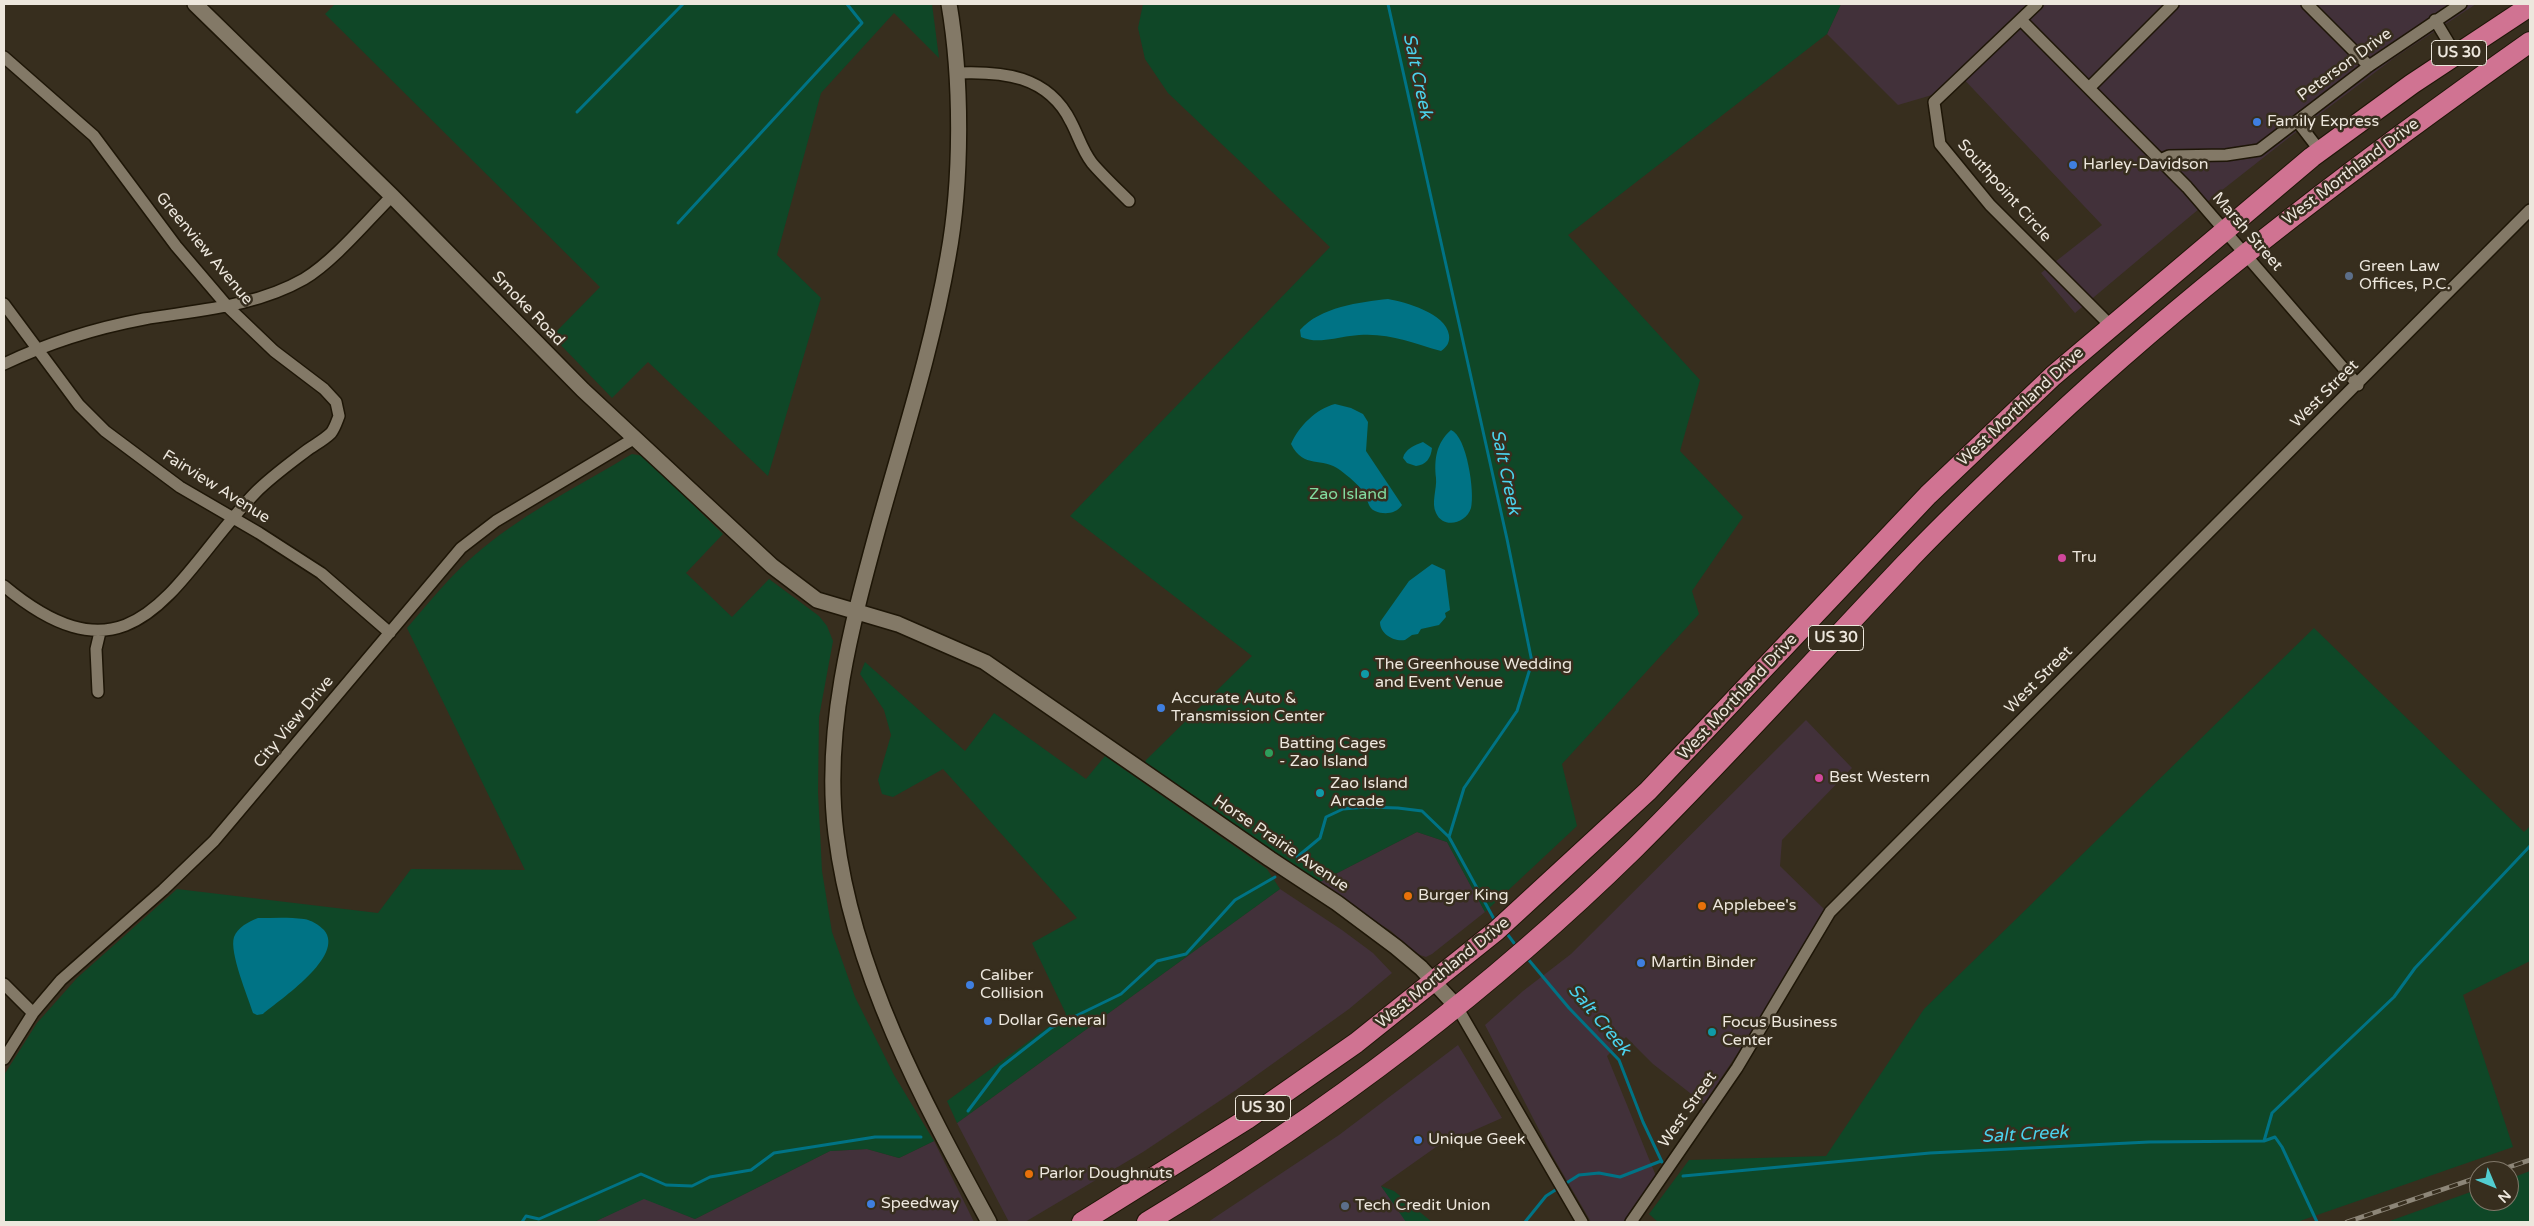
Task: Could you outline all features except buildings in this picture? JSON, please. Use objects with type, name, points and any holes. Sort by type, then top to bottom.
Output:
[{"type":"highway","name":"West Morthland Drive","points":[[1082,1222],[1247,1119],[1356,1043],[1496,932],[1648,791],[1928,495],[2053,376],[2320,151],[2456,55],[2530,6]]},
{"type":"highway","name":"West Morthland Drive","points":[[1147,1222],[1236,1167],[1303,1122],[1457,1007],[1631,852],[1734,748],[1909,560],[2070,404],[2244,254],[2317,196],[2530,42]]},
{"type":"street","name":"Smoke Road","points":[[195,4],[392,196],[583,390],[772,566],[817,600],[855,612]]},
{"type":"street","points":[[949,4],[956,73],[958,125],[954,217],[948,258],[934,323],[855,612],[840,693],[833,760],[835,832],[843,880],[859,939],[888,1020],[942,1134],[989,1222]]},
{"type":"street","name":"Southpoint Circle","points":[[2037,4],[1934,102],[1940,144],[1990,205],[2111,326]]},
{"type":"street","points":[[2088,88],[2173,4]]},
{"type":"street","points":[[2307,4],[2369,66]]},
{"type":"street","name":"Peterson Drive","points":[[2160,160],[2169,156],[2226,155],[2259,150],[2369,66],[2460,4]]},
{"type":"street","name":"Marsh Street","points":[[2021,20],[2160,160],[2225,230],[2358,385]]},
{"type":"street","points":[[2435,20],[2456,55]]},
{"type":"street","name":"Greenview Avenue","points":[[4,57],[94,136],[176,246],[228,307],[274,351],[324,389],[336,402],[339,416],[332,432],[280,471],[232,518],[168,598],[147,616],[124,626],[100,632]]},
{"type":"street","points":[[956,73],[991,72],[1016,76],[1037,85],[1058,102],[1071,120],[1092,162],[1129,202]]},
{"type":"street","points":[[2297,120],[2320,151]]},
{"type":"street","points":[[4,364],[36,348],[102,329],[143,320],[228,307],[285,288],[305,278],[323,265],[392,196]]},
{"type":"street","name":"West Street","points":[[1631,1222],[1737,1068],[1830,912],[2358,385],[2530,210]]},
{"type":"street","name":"Fairview Avenue","points":[[4,304],[80,405],[105,431],[180,487],[321,573],[348,594],[390,633]]},
{"type":"street","name":"City View Drive","points":[[4,1059],[33,1013],[60,980],[163,890],[214,841],[446,564],[479,534],[635,438]]},
{"type":"street","points":[[4,586],[52,619],[76,628],[100,632],[96,649],[98,692]]},
{"type":"street","name":"Horse Prairie Avenue","points":[[855,612],[898,624],[985,662],[1270,859],[1337,902],[1396,947],[1435,982],[1457,1007],[1582,1222]]},
{"type":"street","points":[[4,984],[33,1013]]},
{"type":"shaded area","points":[[1841,4],[2476,4],[2394,58],[2291,136],[2212,198],[2075,313],[2041,273],[2102,225],[1957,72],[1932,95],[1898,105],[1827,34]]},
{"type":"shaded area","points":[[1806,720],[1852,768],[1782,840],[1780,866],[1824,909],[1772,1001],[1704,1104],[1653,1064],[1626,1037],[1607,1056],[1656,1176],[1623,1222],[1591,1222],[1552,1155],[1485,1025],[1523,991],[1571,954]]},
{"type":"shaded area","points":[[1417,832],[1447,842],[1485,912],[1426,957],[1414,953],[1391,931],[1316,884]]},
{"type":"shaded area","points":[[1280,889],[1373,953],[1392,973],[1349,1009],[1236,1090],[1143,1152],[1025,1222],[1009,1222],[957,1123]]},
{"type":"shaded area","points":[[1458,1045],[1502,1118],[1436,1147],[1381,1186],[1407,1221],[1208,1222],[1339,1135]]},
{"type":"shaded area","points":[[934,1141],[974,1222],[594,1222],[644,1198],[695,1219],[830,1151],[867,1149],[899,1158]]},
{"type":"green space","points":[[335,4],[932,4],[939,58],[894,13],[821,93],[777,255],[821,298],[768,476],[648,362],[612,398],[552,336],[600,287],[325,14]]},
{"type":"green space","name":"Zao Island","points":[[1143,4],[1841,4],[1827,34],[1568,235],[1700,380],[1680,451],[1743,517],[1692,591],[1699,614],[1562,764],[1577,826],[1485,912],[1447,842],[1417,832],[1316,884],[1145,764],[1146,760],[1252,656],[1070,516],[1330,247],[1168,93],[1145,59],[1138,28]]},
{"type":"green space","points":[[632,454],[643,456],[723,534],[686,573],[732,617],[769,579],[819,616],[827,626],[833,641],[819,717],[818,792],[822,871],[832,932],[855,997],[894,1075],[934,1141],[899,1158],[867,1149],[830,1151],[695,1219],[644,1199],[594,1222],[4,1222],[4,1075],[37,1023],[77,978],[177,889],[378,913],[411,869],[525,870],[407,628],[462,566],[483,548],[518,522],[556,498]]},
{"type":"green space","points":[[2314,628],[2524,832],[2530,826],[2530,961],[2463,995],[2513,1147],[2297,1222],[1658,1222],[1649,1214],[1689,1160],[1826,1156],[1924,1009]]},
{"type":"green space","points":[[865,662],[965,751],[994,713],[1086,779],[1105,756],[1267,869],[1280,889],[957,1123],[947,1101],[1066,1014],[1032,943],[1077,918],[943,769],[893,797],[882,794],[878,780],[891,735],[884,710],[860,674]]},
{"type":"green space","points":[[2530,1171],[2530,1222],[2387,1222],[2469,1193],[2469,1211],[2519,1211],[2519,1175]]},
{"type":"green space","points":[[1381,1186],[1394,1191],[1432,1222],[1406,1222]]},
{"type":"water","points":[[1388,299],[1424,310],[1441,321],[1449,335],[1446,346],[1441,351],[1397,338],[1375,335],[1319,340],[1301,337],[1300,330],[1308,322],[1329,311],[1353,304]]},
{"type":"water","points":[[1335,404],[1351,408],[1363,414],[1368,422],[1366,451],[1402,505],[1397,510],[1386,513],[1373,510],[1363,491],[1347,475],[1333,466],[1307,460],[1296,452],[1291,444],[1294,437],[1309,419],[1321,410]]},
{"type":"water","points":[[1451,430],[1457,434],[1465,453],[1471,478],[1472,501],[1471,508],[1464,518],[1460,521],[1449,523],[1439,518],[1436,513],[1434,500],[1437,452],[1442,440]]},
{"type":"water","points":[[1423,442],[1432,448],[1427,460],[1423,464],[1416,466],[1407,463],[1403,458],[1406,452]]},
{"type":"water","points":[[1432,564],[1445,570],[1450,610],[1445,613],[1446,617],[1439,625],[1421,629],[1418,634],[1412,635],[1405,640],[1396,640],[1388,636],[1382,630],[1380,622],[1409,581]]},
{"type":"water","points":[[258,918],[298,918],[307,920],[320,926],[328,940],[326,952],[319,964],[308,976],[263,1014],[257,1015],[253,1013],[243,986],[233,944],[238,930]]},
{"type":"waterway","points":[[577,112],[683,4]]},
{"type":"waterway","points":[[678,223],[862,23],[847,4]]},
{"type":"waterway","name":"Salt Creek","points":[[1388,4],[1507,539],[1532,662],[1517,711],[1464,788],[1449,837],[1494,919]]},
{"type":"waterway","points":[[1297,857],[1320,838],[1326,817],[1343,809],[1367,807],[1422,811],[1449,837]]},
{"type":"waterway","points":[[2264,1141],[2272,1113],[2394,997],[2415,968],[2530,846]]},
{"type":"waterway","points":[[968,1111],[1001,1067],[1051,1028],[1121,994],[1157,961],[1186,954],[1235,900],[1275,877]]},
{"type":"waterway","name":"Salt Creek","points":[[1508,935],[1514,943]]},
{"type":"waterway","name":"Salt Creek","points":[[1528,959],[1569,1008],[1619,1060],[1643,1122],[1662,1162]]},
{"type":"waterway","points":[[522,1222],[526,1216],[539,1219],[641,1174],[666,1185],[692,1186],[710,1177],[751,1170],[774,1153],[875,1137],[921,1137]]},
{"type":"waterway","name":"Salt Creek","points":[[1683,1176],[1930,1153],[2149,1142],[2264,1141],[2275,1137],[2282,1147],[2317,1222]]},
{"type":"waterway","points":[[1525,1222],[1546,1196],[1579,1175],[1599,1173],[1620,1177],[1661,1161]]},
{"type":"railway","points":[[2519,1164],[2530,1160]]},
{"type":"railway","points":[[2347,1222],[2469,1180]]},
{"type":"place","name":"Family Express","points":[[2257,122]]},
{"type":"place","name":"Harley-Davidson","points":[[2073,165]]},
{"type":"place","name":"Green Law Offices, P.C.","points":[[2349,276]]},
{"type":"place","name":"Tru","points":[[2062,558]]},
{"type":"place","name":"The Greenhouse Wedding and Event Venue","points":[[1365,674]]},
{"type":"place","name":"Accurate Auto & Transmission Center","points":[[1161,708]]},
{"type":"place","name":"Batting Cages - Zao Island","points":[[1269,753]]},
{"type":"place","name":"Best Western","points":[[1819,778]]},
{"type":"place","name":"Zao Island Arcade","points":[[1320,793]]},
{"type":"place","name":"Burger King","points":[[1408,896]]},
{"type":"place","name":"Applebee's","points":[[1702,906]]},
{"type":"place","name":"Martin Binder","points":[[1641,963]]},
{"type":"place","name":"Caliber Collision","points":[[970,985]]},
{"type":"place","name":"Dollar General","points":[[988,1021]]},
{"type":"place","name":"Focus Business Center","points":[[1712,1032]]},
{"type":"place","name":"Unique Geek","points":[[1418,1140]]},
{"type":"place","name":"Parlor Doughnuts","points":[[1029,1174]]},
{"type":"place","name":"Speedway","points":[[871,1204]]},
{"type":"place","name":"Tech Credit Union","points":[[1345,1206]]}]
